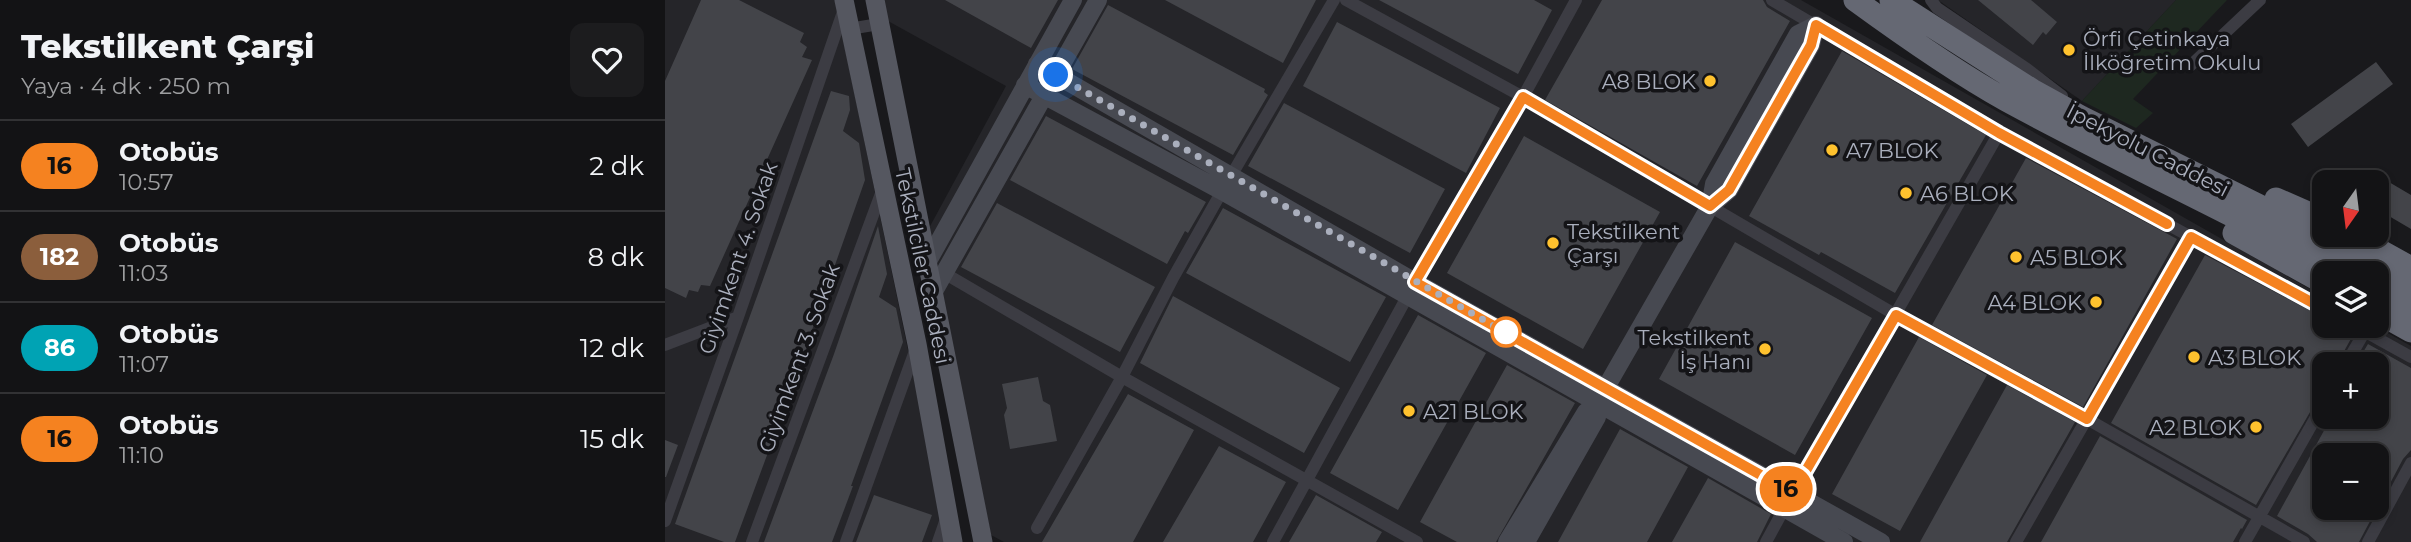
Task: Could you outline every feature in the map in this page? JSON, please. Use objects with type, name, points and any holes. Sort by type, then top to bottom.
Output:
[{"type":"highway","name":"İpekyolu Caddesi","points":[[1855,0],[1893,28],[2003,98],[2320,261]]},
{"type":"highway","name":"İpekyolu Caddesi","points":[[1891,0],[2032,90],[2292,222],[2411,288]]},
{"type":"highway","points":[[2107,153],[2170,195],[2312,276]]},
{"type":"highway","points":[[2154,153],[2218,173],[2312,215]]},
{"type":"highway","points":[[2373,247],[2411,268]]},
{"type":"highway","points":[[2389,299],[2411,311]]},
{"type":"highway","points":[[2389,327],[2411,331]]},
{"type":"main road","name":"Tekstilciler Caddesi","points":[[875,0],[933,293],[986,540]]},
{"type":"main road","name":"Tekstilciler Caddesi","points":[[844,4],[917,344],[953,542]]},
{"type":"street","points":[[927,263],[1073,0]]},
{"type":"street","points":[[933,293],[1098,0]]},
{"type":"street","points":[[1037,528],[1226,183],[1334,0]]},
{"type":"street","points":[[1346,0],[1523,97],[1896,315],[2304,542]]},
{"type":"street","points":[[1273,542],[1411,289],[1576,0]]},
{"type":"street","points":[[1772,0],[1999,133],[2312,303]]},
{"type":"street","points":[[1931,0],[1937,8],[2027,69],[2063,97],[2081,117]]},
{"type":"street","points":[[2190,66],[2260,0]]},
{"type":"street","name":"Giyimkent 4. Sokak","points":[[665,521],[738,317],[844,4]]},
{"type":"street","points":[[849,29],[880,24]]},
{"type":"street","points":[[1507,542],[1586,412],[1602,395],[1710,206],[1729,190],[1811,45],[1816,25]]},
{"type":"street","points":[[1037,64],[1226,183],[1411,289],[1788,501],[1881,542]]},
{"type":"street","points":[[1025,85],[1226,183]]},
{"type":"street","points":[[1766,542],[1999,133]]},
{"type":"street","name":"Giyimkent 3. Sokak","points":[[752,542],[883,188]]},
{"type":"street","points":[[2016,542],[2191,237]]},
{"type":"street","points":[[944,273],[1122,377],[1417,542]]},
{"type":"street","points":[[665,345],[738,317]]},
{"type":"street","points":[[2385,338],[2411,357]]},
{"type":"street","points":[[846,542],[917,344]]},
{"type":"street","points":[[1527,542],[1597,416],[1602,395]]},
{"type":"street","points":[[2245,542],[2312,424]]},
{"type":"street","points":[[2368,542],[2411,463]]},
{"type":"street","points":[[1788,501],[1844,542]]},
{"type":"street","points":[[938,542],[949,512]]},
{"type":"shaded area","points":[[665,0],[835,0],[948,542],[665,542]]},
{"type":"shaded area","points":[[884,0],[1801,0],[2312,290],[2312,338],[2389,338],[2389,334],[2411,346],[2411,542],[1004,542],[991,535],[928,230],[1006,86],[888,21]]},
{"type":"shaded area","name":"Örfi Çetinkaya İlköğretim Okulu","points":[[1938,0],[2176,0],[2082,101]]},
{"type":"shaded area","points":[[2176,0],[2227,0],[2133,99],[2153,113],[2136,128],[2082,101]]},
{"type":"building","points":[[701,0],[739,0],[804,33],[800,42],[807,47],[802,57],[812,60],[710,286],[701,285],[698,292],[689,290],[686,298],[665,288],[665,81]]},
{"type":"building","points":[[945,0],[1058,0],[1031,48]]},
{"type":"building","points":[[1165,0],[1316,0],[1283,63]]},
{"type":"building","points":[[1379,0],[1534,0],[1552,10],[1518,74]]},
{"type":"building","points":[[1602,0],[1763,0],[1767,7],[1790,21],[1697,186],[1545,100]]},
{"type":"building","points":[[1978,0],[2031,0],[2057,22],[2046,35],[2043,32],[2033,45]]},
{"type":"building","points":[[1108,5],[1265,89],[1264,92],[1268,95],[1233,155],[1072,69]]},
{"type":"building","points":[[1337,22],[1500,108],[1466,173],[1303,86]]},
{"type":"building","points":[[1842,51],[1986,135],[1895,293],[1749,216]]},
{"type":"building","points":[[2376,62],[2393,84],[2308,147],[2291,124]]},
{"type":"building","points":[[831,91],[849,96],[850,110],[843,131],[859,143],[865,180],[735,542],[724,542],[675,524]]},
{"type":"building","points":[[1284,103],[1445,189],[1410,253],[1248,166]]},
{"type":"building","points":[[1046,116],[1206,202],[1188,233],[1185,231],[1167,264],[1010,180]]},
{"type":"building","name":"Tekstilkent Çarşı","points":[[1524,136],[1660,212],[1583,349],[1447,273]]},
{"type":"building","points":[[2026,158],[2177,239],[2083,407],[1932,325]]},
{"type":"building","points":[[2389,182],[2411,195],[2411,229],[2389,216]]},
{"type":"building","points":[[997,203],[1155,287],[1120,352],[961,267]]},
{"type":"building","points":[[1223,208],[1386,297],[1350,362],[1186,273]]},
{"type":"building","points":[[878,226],[887,274],[879,297],[896,308],[903,342],[853,486],[832,542],[764,542],[834,354]]},
{"type":"building","name":"Tekstilkent İş Hanı","points":[[1735,242],[1872,318],[1795,455],[1659,379]]},
{"type":"building","points":[[2205,255],[2312,312],[2312,338],[2351,338],[2344,352],[2312,352],[2312,409],[2256,505],[2111,423]]},
{"type":"building","points":[[1173,296],[1340,388],[1304,453],[1140,363]]},
{"type":"building","name":"A21 BLOK","points":[[1418,315],[1486,353],[1398,510],[1330,473]]},
{"type":"building","points":[[1919,337],[1987,375],[1900,531],[1832,494]]},
{"type":"building","points":[[2368,344],[2382,352],[2363,352]]},
{"type":"building","points":[[2389,356],[2411,368],[2411,450],[2389,485],[2389,443],[2317,443],[2325,429],[2389,429]]},
{"type":"building","points":[[1507,365],[1575,403],[1496,542],[1457,542],[1420,522]]},
{"type":"building","points":[[1038,377],[1043,401],[1050,405],[1057,441],[1010,449],[1002,384]]},
{"type":"building","points":[[2007,385],[2075,422],[2007,542],[1920,542]]},
{"type":"building","points":[[1128,394],[1194,430],[1133,542],[1042,542]]},
{"type":"building","points":[[1620,429],[1688,467],[1647,542],[1558,542]]},
{"type":"building","points":[[2100,436],[2247,520],[2233,542],[2041,542]]},
{"type":"building","points":[[665,440],[678,445],[666,477],[665,477]]},
{"type":"building","points":[[1219,446],[1286,482],[1253,542],[1163,542]]},
{"type":"building","points":[[2312,452],[2312,520],[2371,520],[2359,542],[2317,542],[2277,516]]},
{"type":"building","points":[[1708,478],[1771,514],[1757,542],[1672,542]]},
{"type":"building","points":[[874,495],[932,515],[922,542],[856,542]]},
{"type":"building","points":[[1316,495],[1382,532],[1376,542],[1289,542]]},
{"type":"bus line","name":"16","points":[[2167,224],[1999,133],[1816,25],[1811,45],[1729,190],[1710,206],[1523,97],[1415,282],[1793,493],[1896,315],[2087,419],[2191,237],[2312,303]]},
{"type":"place","name":"Örfi Çetinkaya İlköğretim Okulu","points":[[2069,50]]},
{"type":"place","name":"A8 BLOK","points":[[1710,81]]},
{"type":"place","name":"A7 BLOK","points":[[1832,150]]},
{"type":"place","name":"A6 BLOK","points":[[1906,193]]},
{"type":"place","name":"Tekstilkent Çarşı","points":[[1553,243]]},
{"type":"place","name":"A5 BLOK","points":[[2016,257]]},
{"type":"place","name":"A4 BLOK","points":[[2096,302]]},
{"type":"place","name":"Tekstilkent İş Hanı","points":[[1765,349]]},
{"type":"place","name":"A3 BLOK","points":[[2194,357]]},
{"type":"place","name":"A21 BLOK","points":[[1409,411]]},
{"type":"place","name":"A2 BLOK","points":[[2256,427]]},
{"type":"route","points":[[1056,75],[1510,335],[1506,332]]}]
